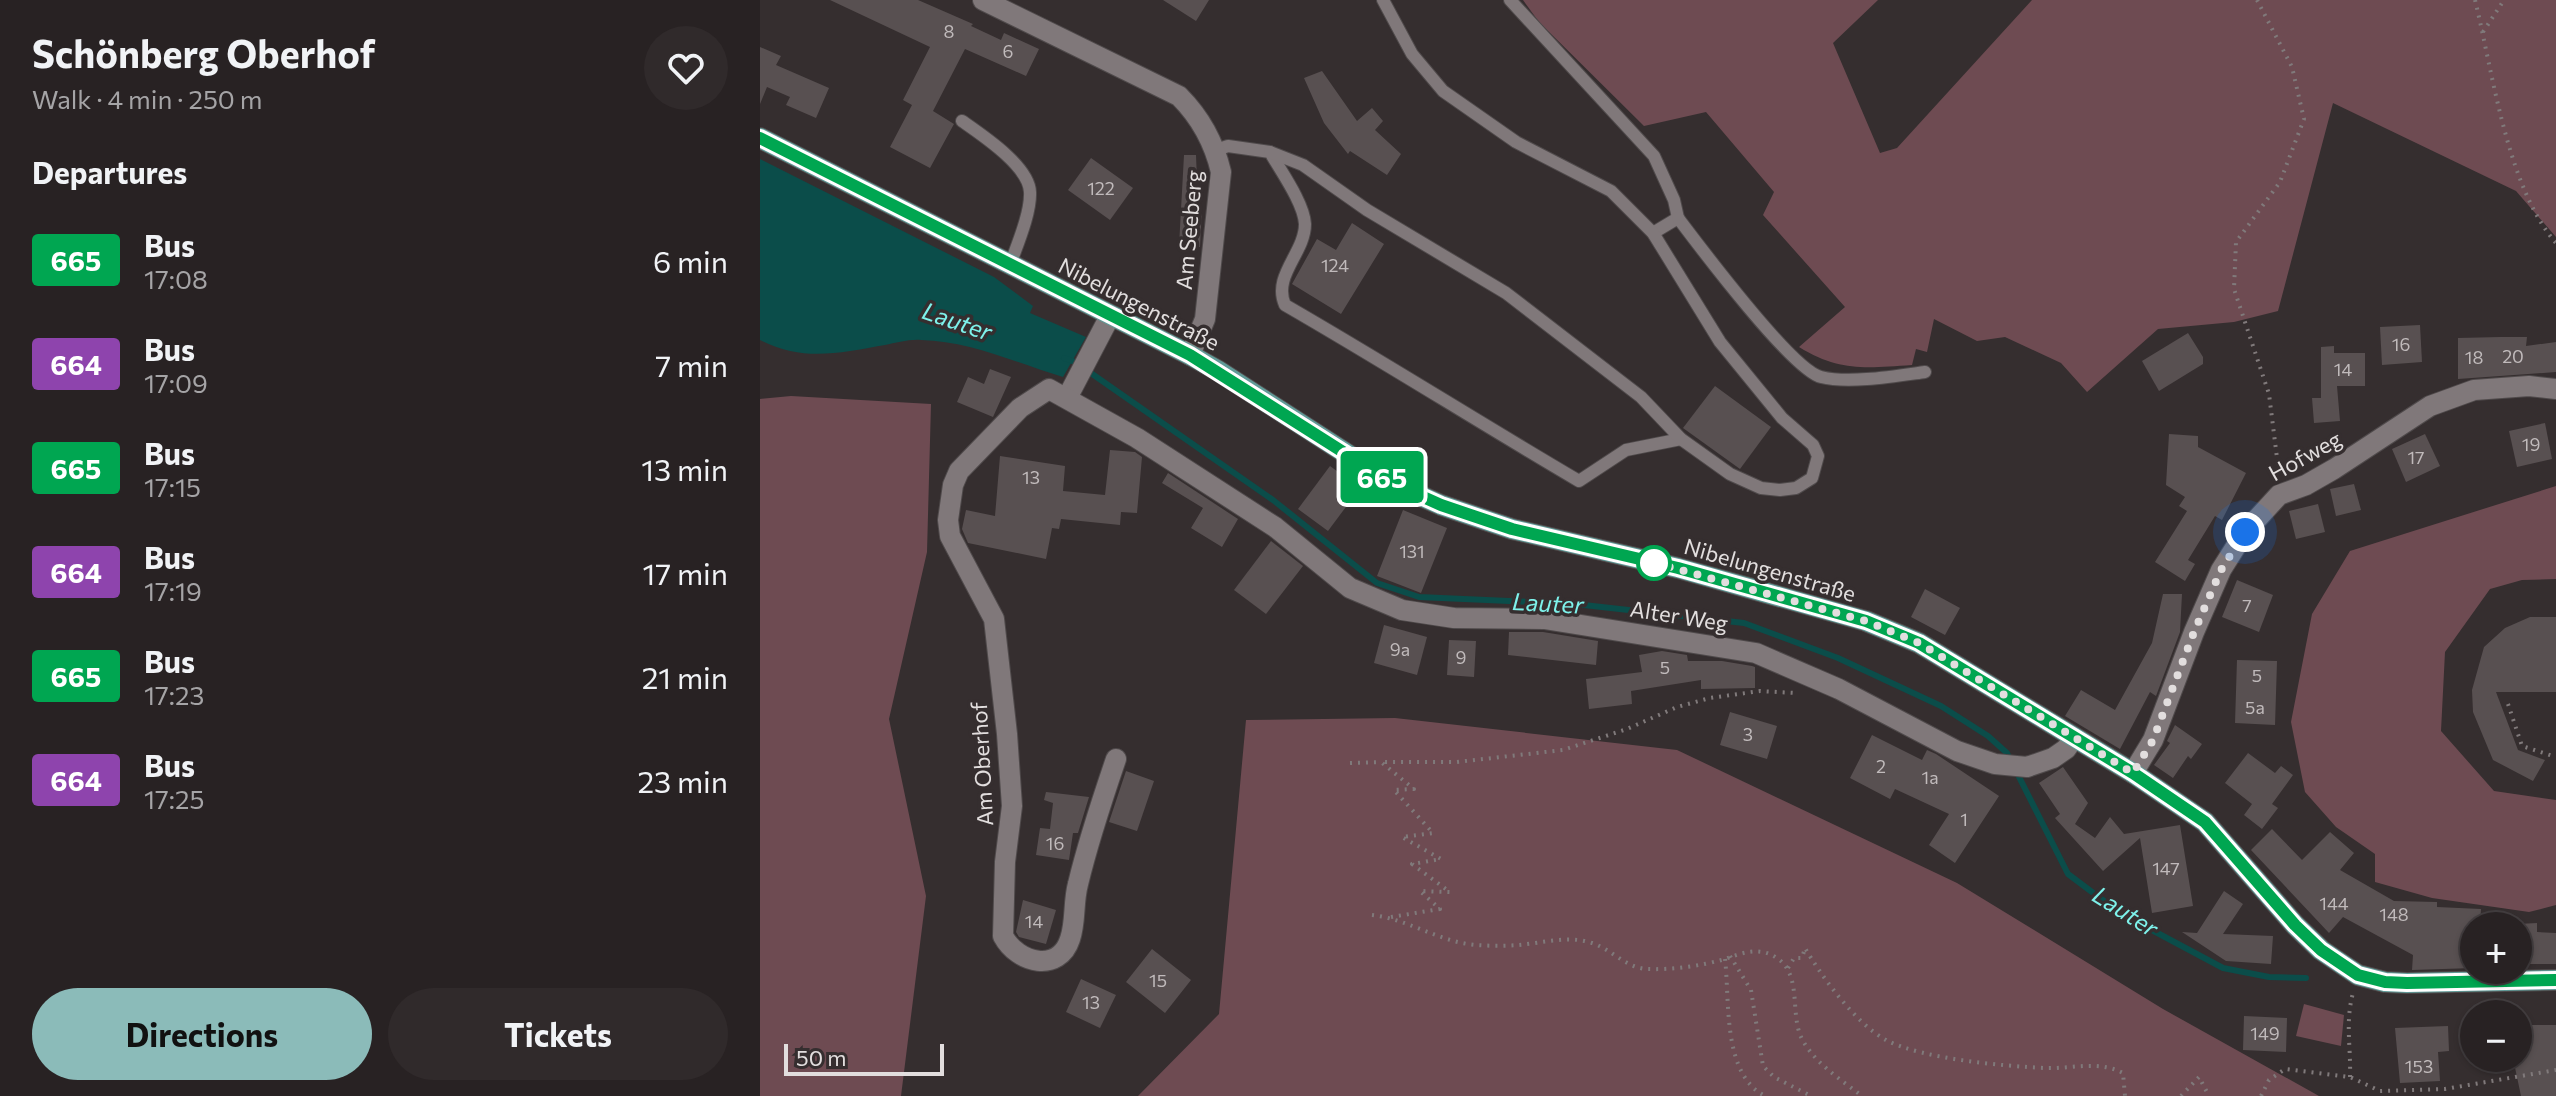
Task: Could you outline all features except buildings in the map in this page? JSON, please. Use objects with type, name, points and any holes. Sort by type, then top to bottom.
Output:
[{"type":"main road","name":"Nibelungenstraße","points":[[760,138],[1190,355],[1392,483],[1441,505],[1512,529],[1678,568],[1866,621],[1919,643],[2133,773],[2205,822],[2295,925],[2321,950],[2358,975],[2385,982],[2407,983],[2556,980]]},
{"type":"street","name":"Am Seeberg","points":[[983,0],[1179,96],[1197,114],[1216,150],[1221,172],[1205,319],[1190,355]]},
{"type":"street","points":[[1069,394],[1110,316]]},
{"type":"street","name":"Hofweg","points":[[2133,773],[2153,740],[2221,570],[2245,532],[2279,495],[2306,485],[2334,469],[2430,406],[2474,390],[2529,386],[2556,389]]},
{"type":"street","name":"Am Oberhof","points":[[1069,394],[1049,389],[1020,408],[959,471],[953,485],[948,520],[950,536],[994,619],[1012,806],[1005,862],[1003,936],[1009,946],[1024,958],[1039,961],[1056,957],[1070,941],[1077,887],[1116,759]]},
{"type":"street","name":"Alter Weg","points":[[1069,394],[1275,527],[1350,588],[1402,610],[1454,618],[1544,619],[1756,653],[1839,689],[1957,751],[1995,764],[2027,767],[2053,758],[2066,749],[2074,738]]},
{"type":"lane","points":[[1216,150],[1228,146],[1270,152],[1303,165],[1367,210],[1506,293],[1641,397],[1681,439],[1730,474],[1761,488],[1788,490],[1802,486],[1812,478],[1818,464],[1813,445],[1782,418],[1720,342],[1653,233],[1611,191],[1516,142],[1443,91],[1412,54],[1383,0]]},
{"type":"lane","points":[[1510,0],[1654,156],[1674,200],[1678,218],[1790,355],[1819,377],[1882,379],[1925,372]]},
{"type":"lane","points":[[962,121],[996,144],[1021,173],[1030,191],[1010,265]]},
{"type":"lane","points":[[1270,152],[1302,210],[1305,223],[1302,238],[1283,280],[1280,295],[1285,305],[1579,481],[1626,450],[1681,439]]},
{"type":"lane","points":[[1653,233],[1678,218]]},
{"type":"path","points":[[2257,0],[2292,67],[2304,119],[2280,182],[2236,242],[2234,289],[2269,394],[2279,495]]},
{"type":"path","points":[[2475,0],[2521,185],[2541,225],[2556,243]]},
{"type":"path","points":[[2483,32],[2504,0]]},
{"type":"path","points":[[1350,763],[1457,762],[1563,750],[1627,729],[1677,707],[1710,698],[1760,691],[1796,693]]},
{"type":"path","points":[[2508,704],[2522,746],[2556,757]]},
{"type":"path","points":[[1372,915],[1391,917],[1440,909],[1420,891],[1450,892],[1412,864],[1441,859],[1402,837],[1433,833],[1394,790],[1414,789],[1381,762]]},
{"type":"path","points":[[1391,917],[1441,939],[1474,945],[1515,945],[1563,939],[1592,943],[1642,969],[1669,969],[1738,953],[1765,953],[1776,957],[1788,968],[1801,1036],[1820,1063],[1862,1096]]},
{"type":"path","points":[[1788,968],[1794,958],[1802,958],[1805,948],[1837,994],[1885,1040],[1919,1051],[2044,1068],[2108,1066],[2123,1073],[2125,1096]]},
{"type":"path","points":[[1728,957],[1731,1043],[1747,1084],[1765,1096]]},
{"type":"path","points":[[1728,957],[1751,990],[1763,1066],[1774,1077],[1811,1096]]},
{"type":"path","points":[[2348,1012],[2350,1077]]},
{"type":"path","points":[[2261,1096],[2269,1080],[2285,1069],[2350,1077],[2380,1091],[2445,1089],[2556,1070]]},
{"type":"path","points":[[2181,1096],[2199,1077],[2209,1096]]},
{"type":"shaded area","points":[[1523,0],[1878,0],[1833,43],[1880,153],[1897,148],[2032,0],[2556,0],[2556,237],[2516,191],[2333,103],[2278,311],[2234,322],[2158,329],[2087,392],[2061,363],[2005,337],[1977,341],[1934,319],[1927,352],[1916,349],[1912,365],[1866,367],[1840,364],[1799,347],[1845,307],[1763,215],[1774,192],[1706,112],[1644,126],[1539,22]]},
{"type":"shaded area","points":[[791,396],[931,404],[927,552],[889,719],[926,896],[901,1096],[760,1096],[760,399]]},
{"type":"shaded area","points":[[2556,486],[2556,579],[2522,580],[2490,589],[2445,652],[2441,731],[2494,791],[2556,800],[2556,905],[2529,912],[2432,898],[2375,882],[2375,854],[2336,827],[2305,792],[2291,722],[2312,614],[2350,551]]},
{"type":"shaded area","points":[[1395,718],[1677,750],[1957,883],[2163,1009],[2319,1096],[1138,1096],[1219,1014],[1246,720]]},
{"type":"shaded area","points":[[2304,1004],[2344,1015],[2341,1046],[2296,1036]]},
{"type":"water","points":[[760,159],[994,277],[1033,306],[1030,313],[1086,337],[1063,377],[975,348],[939,341],[912,340],[821,354],[791,351],[760,340]]},
{"type":"waterway","name":"Lauter","points":[[1064,358],[1075,362],[1273,500],[1377,583],[1419,597],[1575,604],[1744,623],[1838,658],[1941,706],[1988,736],[2007,753],[2068,874],[2120,913],[2223,968],[2269,977],[2306,978]]},
{"type":"bus line","name":"665","points":[[760,138],[1190,355],[1392,483],[1441,505],[1512,529],[1678,568],[1866,621],[1919,643],[2133,773],[2205,822],[2295,925],[2321,950],[2358,975],[2385,982],[2407,983],[2556,980]]},
{"type":"route","points":[[1654,563],[1648,561],[1866,621],[1919,643],[2133,773],[2153,740],[2221,570],[2245,532]]}]
